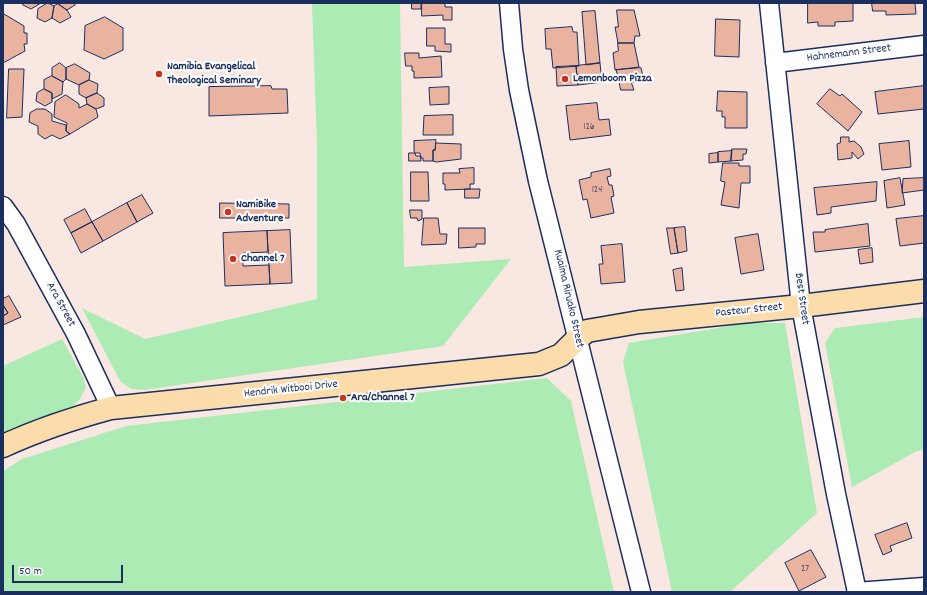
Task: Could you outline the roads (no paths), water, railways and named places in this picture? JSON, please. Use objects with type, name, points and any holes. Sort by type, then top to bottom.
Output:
[{"type":"main road","name":"Pasteur Street","points":[[577,339],[587,331],[639,322],[801,306],[924,291]]},
{"type":"main road","name":"Hendrik Witbooi Drive","points":[[3,446],[71,419],[111,408],[539,364],[561,355],[577,339]]},
{"type":"street","name":"Kuaima Riruako Street","points":[[509,3],[513,49],[519,90],[538,181],[641,592]]},
{"type":"street","name":"Best Street","points":[[769,3],[801,306],[856,592]]},
{"type":"street","name":"Hahnemann Street","points":[[775,63],[924,45]]},
{"type":"street","name":"Ara Street","points":[[3,206],[16,224],[76,334],[111,408]]},
{"type":"street","points":[[856,592],[924,587]]},
{"type":"place","name":"Namibia Evangelical Theological Seminary","points":[[159,74]]},
{"type":"place","name":"Lemonboom Pizza","points":[[565,79]]},
{"type":"place","name":"NamiBike Adventure","points":[[228,212]]},
{"type":"place","name":"Channel 7","points":[[233,259]]},
{"type":"place","name":"Ara/Channel 7","points":[[343,398]]}]
